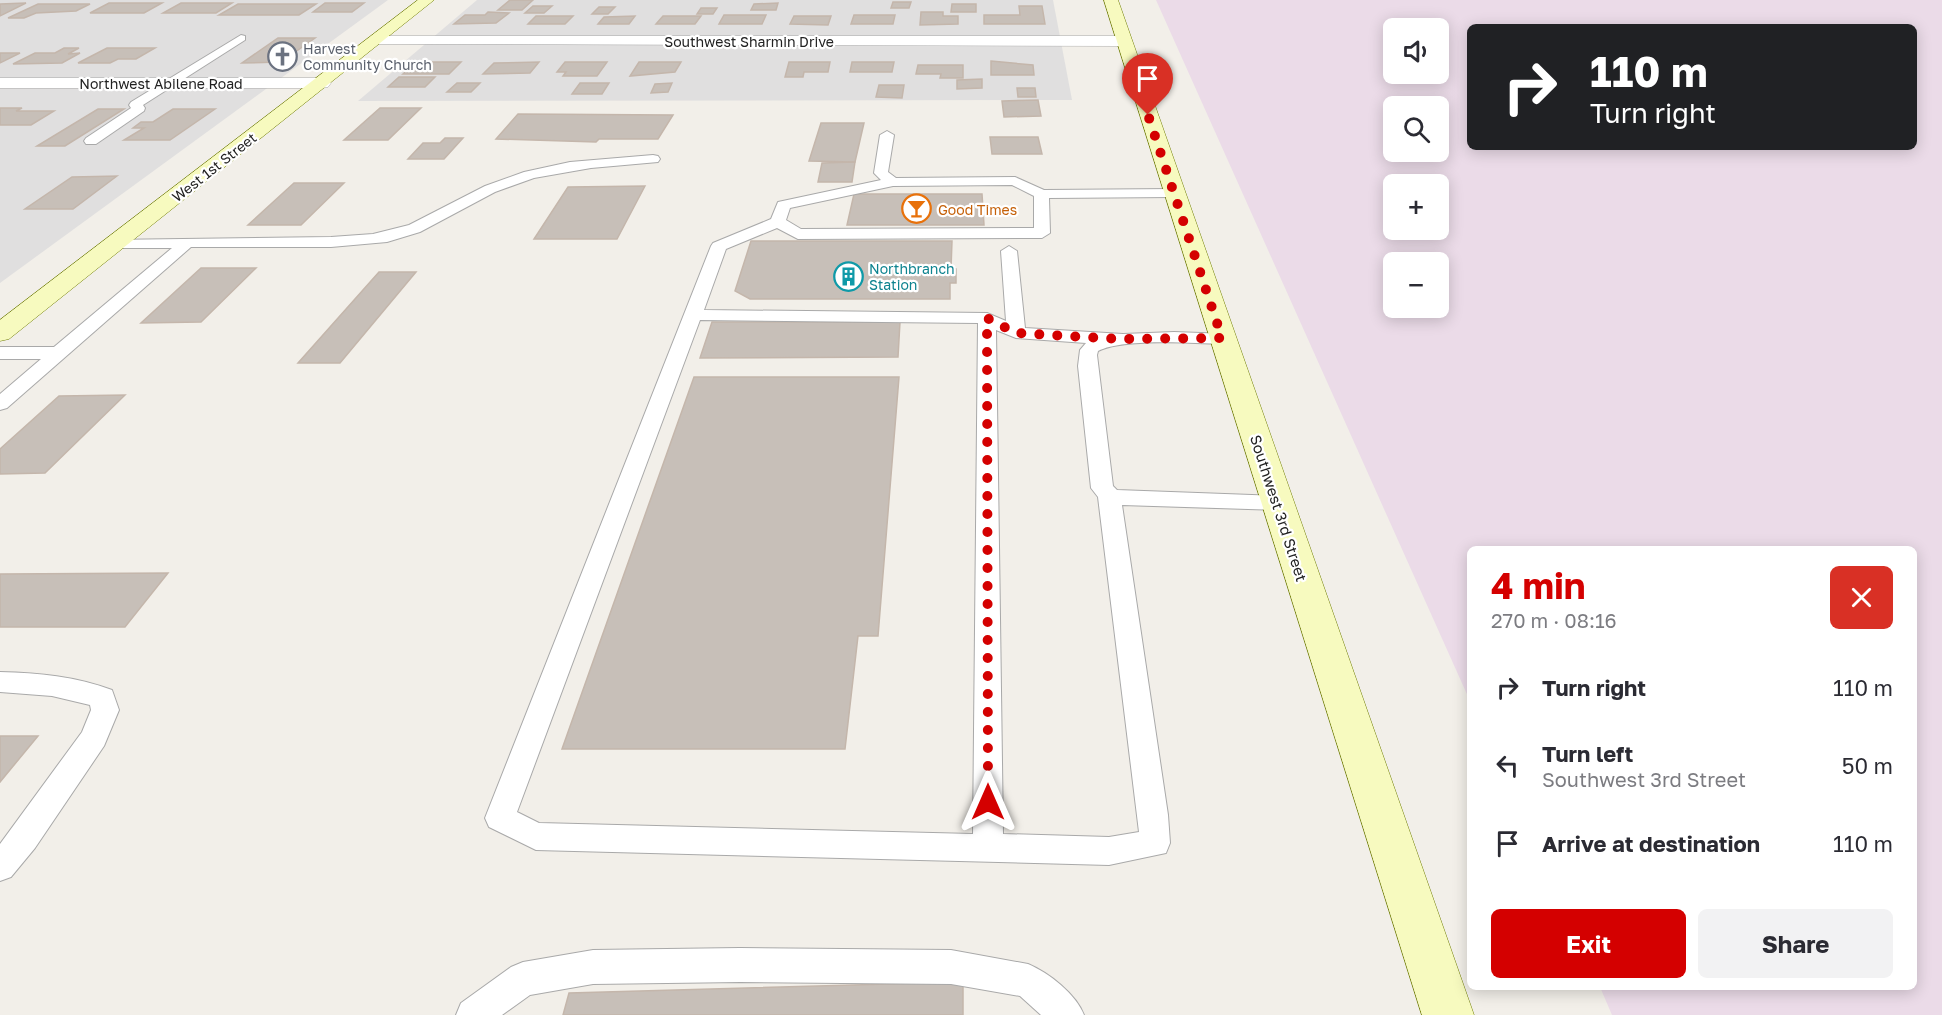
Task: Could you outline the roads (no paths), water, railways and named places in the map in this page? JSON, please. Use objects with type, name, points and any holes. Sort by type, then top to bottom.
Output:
[{"type":"street","name":"West 1st Street","points":[[0,333],[427,0]]},
{"type":"street","name":"Southwest 3rd Street","points":[[1111,0],[1448,1015]]},
{"type":"street","name":"Southwest Sharmin Drive","points":[[375,41],[1124,41]]},
{"type":"street","name":"Northwest Abilene Road","points":[[0,83],[322,83]]},
{"type":"lane","points":[[91,141],[139,108],[135,105],[167,83],[241,38]]},
{"type":"lane","points":[[887,135],[881,173],[893,182]]},
{"type":"lane","points":[[115,243],[349,241],[388,237],[421,227],[491,188],[529,174],[582,164],[653,159]]},
{"type":"lane","points":[[778,222],[783,205],[893,182],[1015,181],[1041,194],[1174,193]]},
{"type":"lane","points":[[778,222],[798,234],[1042,233],[1041,194]]},
{"type":"lane","points":[[778,222],[718,246],[500,818],[536,836],[1109,851],[1155,843],[1154,815],[1109,495]]},
{"type":"lane","points":[[0,404],[188,242]]},
{"type":"lane","points":[[1009,251],[1016,333]]},
{"type":"lane","points":[[693,315],[987,318],[1016,333],[1120,339],[1222,338]]},
{"type":"lane","points":[[987,318],[988,848]]},
{"type":"lane","points":[[1120,339],[1092,346],[1088,351],[1102,488],[1109,495],[1134,499],[1277,503]]},
{"type":"lane","points":[[0,354],[59,353]]},
{"type":"lane","points":[[0,682],[60,686],[87,691],[102,698],[105,710],[94,738],[24,838],[0,867]]},
{"type":"lane","points":[[473,1015],[523,979],[593,967],[740,965],[951,967],[1028,981],[1067,1015]]},
{"type":"place","name":"Harvest Community Church","points":[[282,56]]},
{"type":"place","name":"Good Times","points":[[917,209]]},
{"type":"place","name":"Northbranch Station","points":[[848,276]]}]
